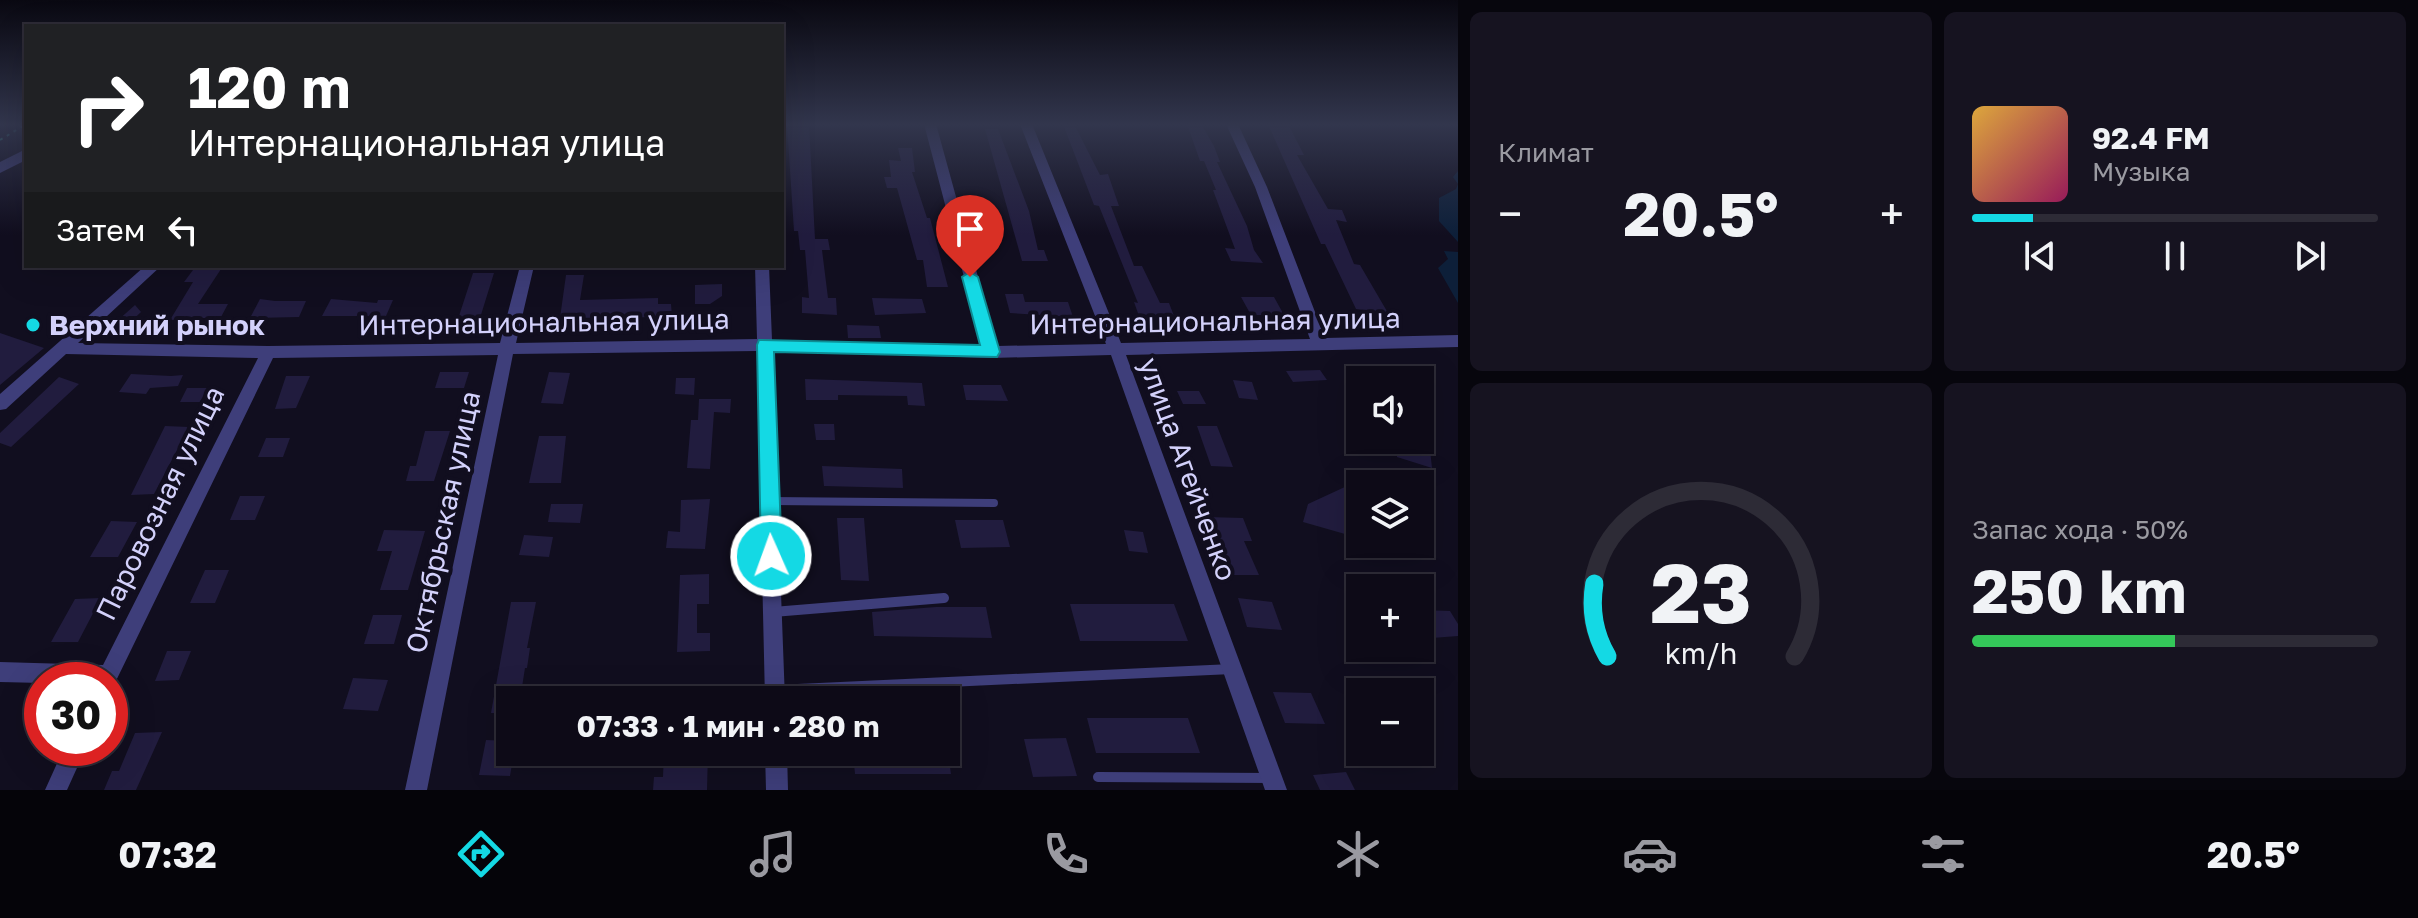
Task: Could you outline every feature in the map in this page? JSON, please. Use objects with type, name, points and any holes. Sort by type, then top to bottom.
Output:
[{"type":"street","points":[[940,161],[991,352]]},
{"type":"street","name":"улица Агейченко","points":[[1041,161],[1117,351],[1274,784]]},
{"type":"street","points":[[1249,161],[1319,344]]},
{"type":"street","points":[[0,404],[152,268]]},
{"type":"street","name":"Октябрьская улица","points":[[416,790],[507,347],[527,268]]},
{"type":"street","points":[[762,268],[775,686]]},
{"type":"street","name":"Интернациональная улица","points":[[62,348],[268,352],[765,345],[991,352],[1458,341]]},
{"type":"street","name":"Паровозная улица","points":[[115,662],[268,352]]},
{"type":"street","points":[[0,672],[24,673]]},
{"type":"street","points":[[56,790],[67,766]]},
{"type":"street","points":[[776,766],[777,790]]},
{"type":"lane","points":[[770,501],[994,503]]},
{"type":"lane","points":[[773,612],[944,598]]},
{"type":"lane","points":[[933,686],[1232,669]]},
{"type":"lane","points":[[1098,777],[1274,784]]},
{"type":"water","points":[[1458,184],[1458,242],[1439,221],[1439,198],[1456,189]]},
{"type":"water","points":[[1444,251],[1458,252],[1458,303],[1438,268],[1448,259]]},
{"type":"building","points":[[789,161],[811,161],[815,239],[828,239],[830,250],[822,250],[828,298],[836,298],[837,315],[802,313],[802,297],[809,298],[805,250],[800,250],[798,231],[794,231]]},
{"type":"building","points":[[889,161],[914,161],[915,172],[912,172],[927,218],[930,218],[948,287],[927,287],[923,260],[917,260],[897,188],[887,188],[884,177],[891,177]]},
{"type":"building","points":[[994,161],[1010,161],[1029,211],[1038,250],[1044,250],[1048,261],[1022,261]]},
{"type":"building","points":[[1077,161],[1093,161],[1100,175],[1108,174],[1119,206],[1111,206],[1134,266],[1142,266],[1160,303],[1169,303],[1174,316],[1139,316],[1134,302],[1138,303],[1099,206],[1094,205]]},
{"type":"building","points":[[1200,161],[1220,161],[1217,162],[1247,226],[1254,250],[1263,263],[1231,261],[1225,248],[1235,249],[1213,190],[1216,190],[1204,161]]},
{"type":"building","points":[[1284,161],[1300,161],[1328,209],[1342,210],[1347,222],[1336,220],[1354,264],[1360,265],[1388,313],[1356,309],[1325,244],[1321,244]]},
{"type":"building","points":[[194,268],[222,268],[198,304],[228,304],[221,317],[170,320],[193,282],[184,282]]},
{"type":"building","points":[[473,273],[494,273],[480,318],[458,319]]},
{"type":"building","points":[[566,275],[584,275],[580,300],[658,298],[658,304],[671,304],[672,317],[560,318]]},
{"type":"building","points":[[722,284],[722,296],[710,304],[695,304],[695,285]]},
{"type":"building","points":[[1005,294],[1023,294],[1025,302],[1068,302],[1073,317],[1010,313]]},
{"type":"building","points":[[1241,297],[1274,297],[1284,315],[1251,315]]},
{"type":"building","points":[[872,298],[922,299],[926,313],[875,315]]},
{"type":"building","points":[[260,299],[306,301],[299,317],[250,318]]},
{"type":"building","points":[[331,299],[377,303],[378,300],[393,300],[386,316],[322,316]]},
{"type":"building","points":[[135,305],[141,312],[118,334],[107,330]]},
{"type":"building","points":[[847,325],[879,326],[881,338],[848,338]]},
{"type":"building","points":[[0,333],[44,348],[0,385]]},
{"type":"building","points":[[1320,370],[1327,380],[1293,382],[1286,371]]},
{"type":"building","points":[[440,372],[469,372],[464,388],[435,388]]},
{"type":"building","points":[[549,372],[570,373],[563,404],[541,403]]},
{"type":"building","points":[[131,374],[183,375],[178,386],[150,388],[146,394],[119,392]]},
{"type":"building","points":[[286,376],[310,376],[296,408],[275,409]]},
{"type":"building","points":[[59,377],[79,384],[11,447],[0,443],[0,433]]},
{"type":"building","points":[[676,378],[695,378],[694,395],[675,394]]},
{"type":"building","points":[[805,379],[922,383],[925,406],[908,405],[907,396],[838,395],[838,400],[806,400]]},
{"type":"building","points":[[1233,380],[1252,382],[1258,400],[1239,398]]},
{"type":"building","points":[[963,385],[1001,385],[1008,401],[966,400]]},
{"type":"building","points":[[187,388],[207,388],[200,402],[180,402]]},
{"type":"building","points":[[1177,391],[1199,391],[1206,404],[1183,404]]},
{"type":"building","points":[[699,399],[731,399],[730,413],[714,412],[710,469],[687,468],[691,420],[698,420]]},
{"type":"building","points":[[814,424],[834,424],[835,440],[816,440]]},
{"type":"building","points":[[165,426],[189,427],[154,494],[131,495]]},
{"type":"building","points":[[1197,426],[1217,426],[1233,467],[1211,466]]},
{"type":"building","points":[[425,431],[450,431],[434,481],[406,481],[410,466],[416,466]]},
{"type":"building","points":[[539,436],[566,436],[561,483],[529,483]]},
{"type":"building","points":[[266,438],[290,438],[283,457],[258,457]]},
{"type":"building","points":[[1397,454],[1430,454],[1432,468],[1397,457]]},
{"type":"building","points":[[822,466],[902,469],[903,488],[824,486]]},
{"type":"building","points":[[1346,486],[1346,534],[1303,522],[1308,504]]},
{"type":"building","points":[[240,496],[265,496],[255,520],[230,520]]},
{"type":"building","points":[[710,499],[705,549],[666,548],[668,531],[680,532],[681,500]]},
{"type":"building","points":[[551,504],[583,504],[580,523],[548,522]]},
{"type":"building","points":[[1207,517],[1243,518],[1252,541],[1244,541],[1259,575],[1230,575]]},
{"type":"building","points":[[837,518],[864,518],[869,581],[841,580]]},
{"type":"building","points":[[955,520],[1003,520],[1010,547],[961,548]]},
{"type":"building","points":[[111,521],[137,522],[118,557],[90,557]]},
{"type":"building","points":[[384,530],[425,531],[408,590],[380,590],[392,551],[377,551]]},
{"type":"building","points":[[1124,530],[1143,532],[1148,553],[1129,551]]},
{"type":"building","points":[[524,535],[553,537],[549,557],[519,555]]},
{"type":"building","points":[[205,570],[229,570],[215,603],[190,603]]},
{"type":"building","points":[[709,574],[709,604],[697,604],[697,633],[710,633],[710,651],[677,652],[680,575]]},
{"type":"building","points":[[101,598],[78,642],[51,642],[75,599]]},
{"type":"building","points":[[1238,598],[1272,602],[1282,630],[1247,627]]},
{"type":"building","points":[[511,602],[536,602],[522,686],[496,686],[496,713],[491,713]]},
{"type":"building","points":[[1070,604],[1174,604],[1188,641],[1080,641]]},
{"type":"building","points":[[986,607],[992,638],[874,636],[872,612]]},
{"type":"building","points":[[1434,610],[1450,611],[1458,624],[1458,636],[1434,638]]},
{"type":"building","points":[[373,615],[402,615],[394,644],[364,644]]},
{"type":"building","points":[[167,651],[191,651],[179,680],[155,681]]},
{"type":"building","points":[[353,678],[388,680],[378,711],[343,709]]},
{"type":"building","points":[[1273,692],[1311,693],[1325,724],[1285,723]]},
{"type":"building","points":[[1087,718],[1188,718],[1200,753],[1096,753]]},
{"type":"building","points":[[162,732],[136,790],[104,790],[112,771],[128,766],[128,750],[135,733]]},
{"type":"building","points":[[1066,738],[1077,776],[1033,777],[1024,739]]},
{"type":"building","points":[[486,740],[496,740],[496,766],[512,766],[510,776],[479,775]]},
{"type":"building","points":[[663,766],[708,766],[707,790],[653,790],[654,777],[663,777]]},
{"type":"building","points":[[854,766],[950,766],[951,774],[855,774]]},
{"type":"building","points":[[1346,772],[1355,790],[1320,790],[1313,775]]},
{"type":"place","name":"Верхний рынок","points":[[33,325]]},
{"type":"route","points":[[771,556],[765,345],[991,352],[970,277]]}]
